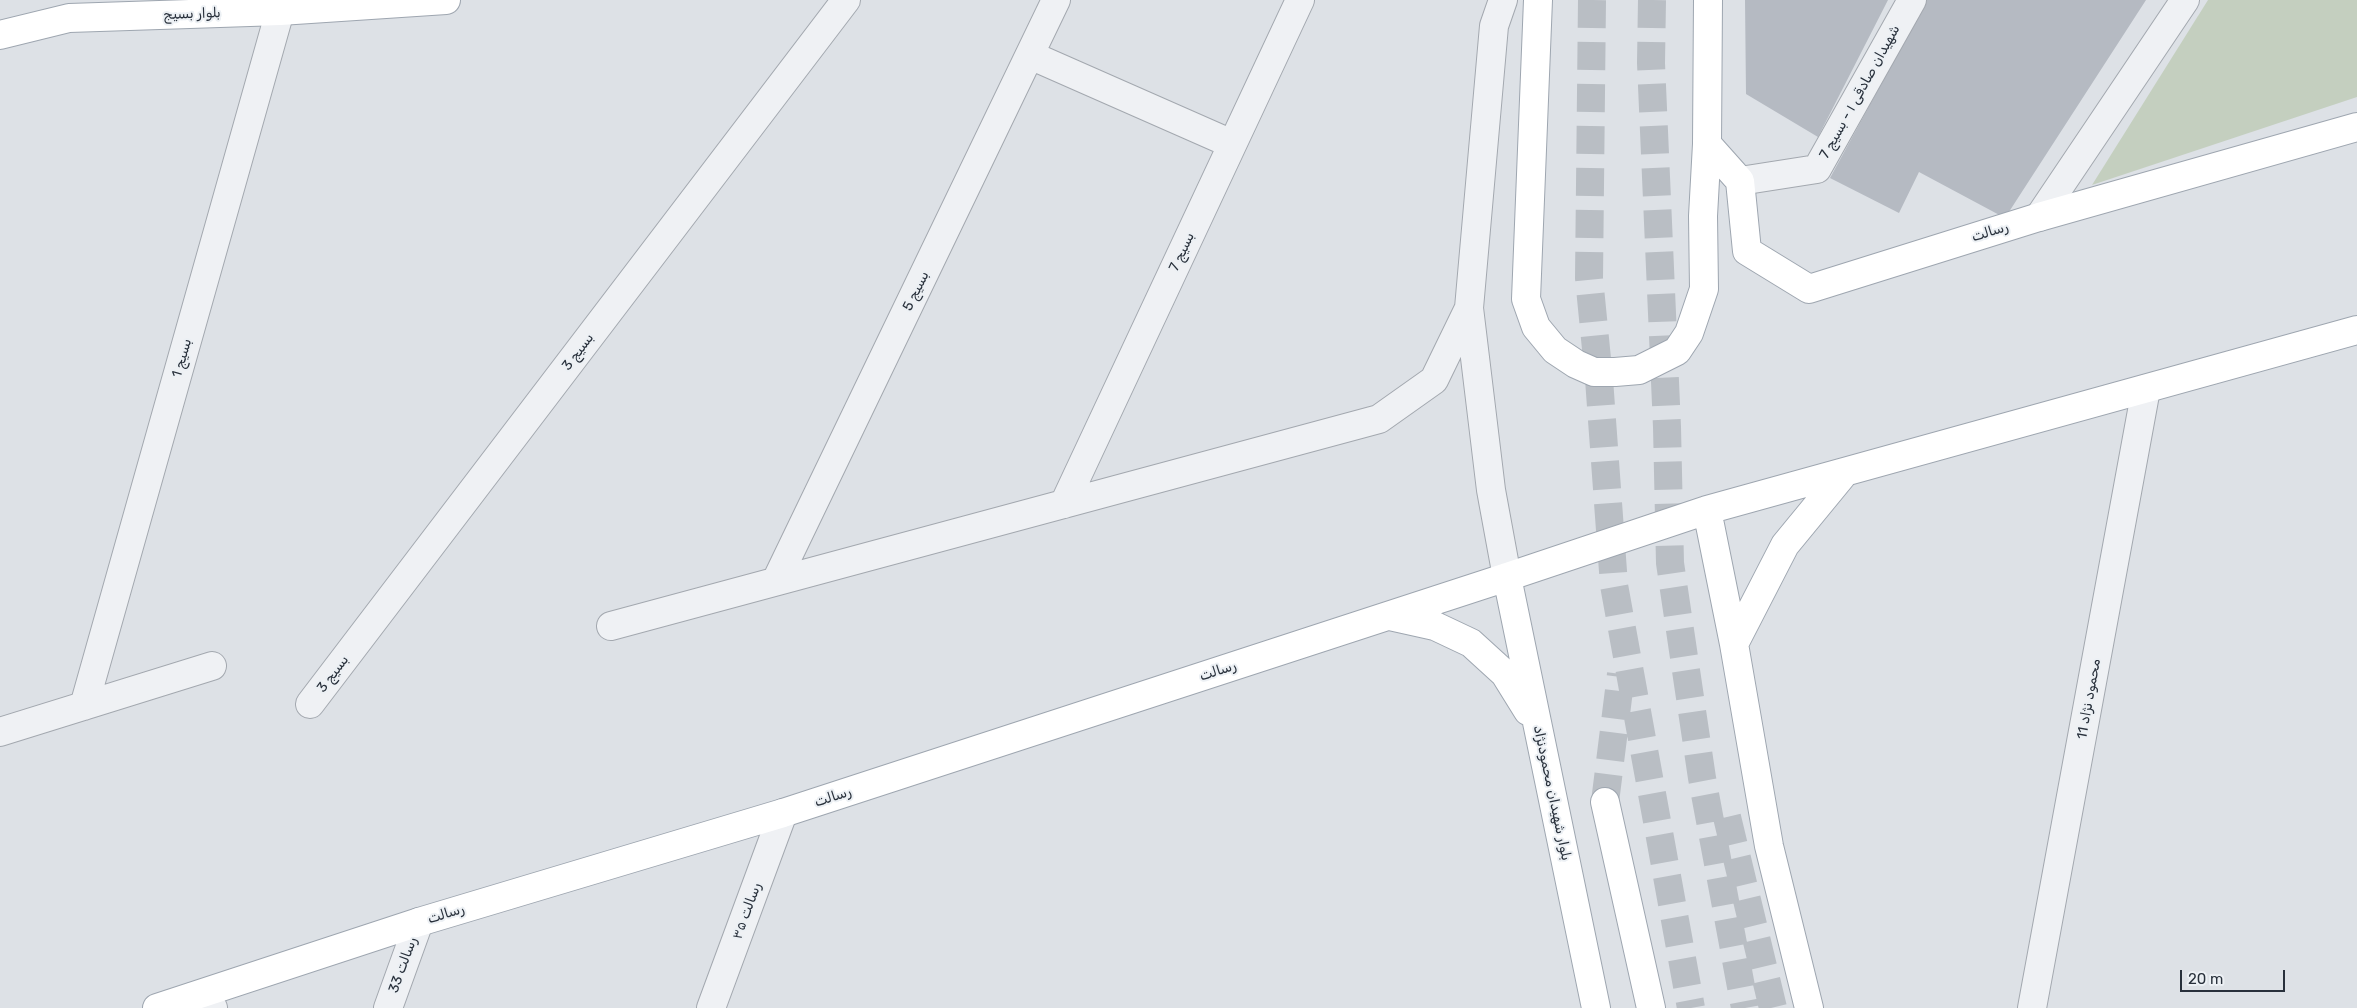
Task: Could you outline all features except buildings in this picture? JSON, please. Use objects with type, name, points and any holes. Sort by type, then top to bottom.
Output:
[{"type":"main road","name":"بلوار بسیج","points":[[0,35],[69,18],[280,11],[446,0]]},
{"type":"main road","points":[[1538,0],[1526,299],[1536,326],[1555,350],[1576,364],[1594,372],[1639,370],[1677,350],[1689,333],[1704,289],[1703,216],[1707,144],[1708,0]]},
{"type":"main road","name":"رسالت","points":[[1740,182],[1747,251],[1809,289],[2039,217],[2357,128]]},
{"type":"main road","points":[[1707,144],[1740,182]]},
{"type":"main road","points":[[1809,1008],[1769,846],[1734,644],[1707,510],[2357,330]]},
{"type":"main road","points":[[1734,644],[1785,545],[1844,472]]},
{"type":"main road","name":"رسالت","points":[[156,1008],[203,1003],[419,922],[783,813],[1390,616],[1707,510]]},
{"type":"main road","name":"بلوار شهیدان محمودنژاد","points":[[1507,577],[1596,1008]]},
{"type":"main road","points":[[1390,616],[1435,626],[1471,643],[1505,674],[1538,727]]},
{"type":"main road","points":[[1605,802],[1651,1008]]},
{"type":"street","name":"بسیج 3","points":[[310,704],[846,0]]},
{"type":"street","name":"بسیج 5","points":[[776,581],[1056,0]]},
{"type":"street","name":"بسیج 7","points":[[1064,504],[1300,0]]},
{"type":"street","points":[[1503,0],[1494,26],[1469,308],[1491,490],[1507,577]]},
{"type":"street","name":"شهیدان صادقی ۱ - بسیج 7","points":[[1740,182],[1817,169],[1912,0]]},
{"type":"street","points":[[2039,217],[2185,0]]},
{"type":"street","name":"بسیج 1","points":[[84,706],[280,11]]},
{"type":"street","points":[[1030,55],[1232,144]]},
{"type":"street","points":[[611,626],[1379,419],[1434,380],[1469,308]]},
{"type":"street","name":"محمود نژاد 11","points":[[2032,1008],[2146,389]]},
{"type":"street","points":[[0,732],[212,666]]},
{"type":"street","name":"رسالت ۳۵","points":[[711,1008],[783,813]]},
{"type":"street","name":"رسالت 33","points":[[388,1008],[419,922]]},
{"type":"green space","points":[[2208,0],[2357,0],[2357,97],[2092,185]]},
{"type":"tunnel","points":[[1592,0],[1589,278],[1599,379],[1614,585],[1691,1008]]},
{"type":"tunnel","points":[[1652,0],[1651,63],[1667,427],[1670,563],[1702,778],[1745,1008]]},
{"type":"tunnel","points":[[1605,802],[1621,674]]},
{"type":"tunnel","points":[[1727,817],[1773,1008]]}]
